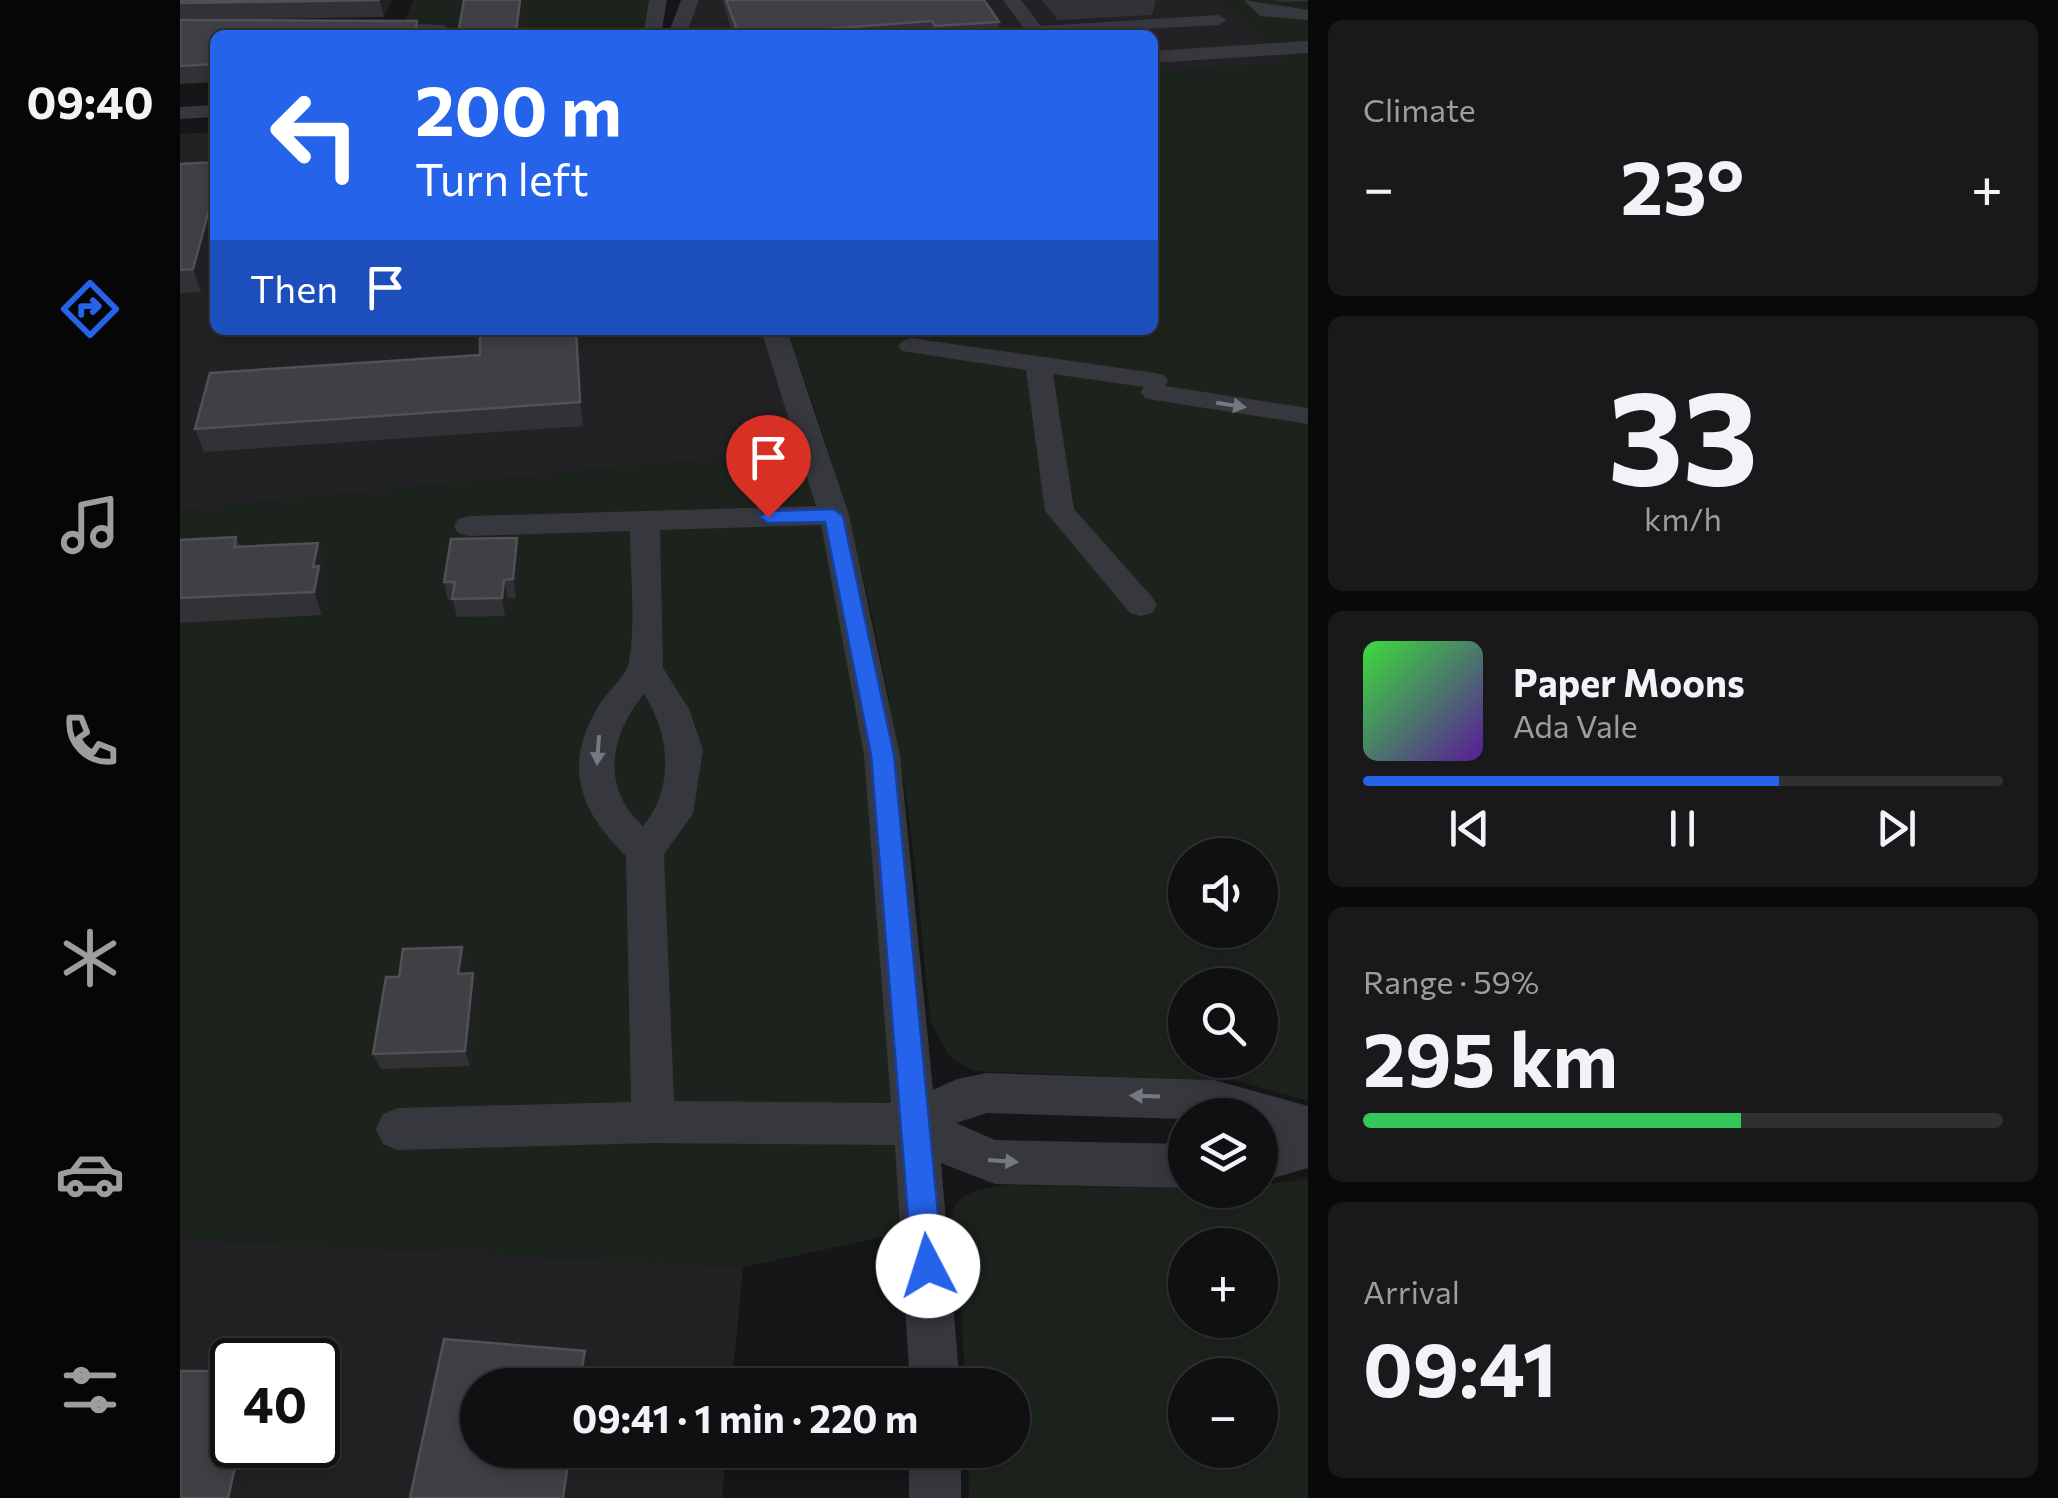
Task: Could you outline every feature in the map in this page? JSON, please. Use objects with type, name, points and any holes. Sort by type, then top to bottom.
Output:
[{"type":"street","points":[[653,30],[658,0]]},
{"type":"street","points":[[679,30],[690,0]]},
{"type":"street","points":[[1012,0],[1034,30]]},
{"type":"street","points":[[1159,0],[1181,22]]},
{"type":"street","points":[[1196,0],[1251,50]]},
{"type":"street","points":[[1253,0],[1266,12],[1308,15]]},
{"type":"street","points":[[350,27],[392,20],[442,27]]},
{"type":"street","points":[[1085,30],[1218,20]]},
{"type":"street","points":[[1158,57],[1308,47]]},
{"type":"street","points":[[180,113],[210,111]]},
{"type":"street","points":[[180,130],[210,128]]},
{"type":"street","points":[[776,335],[834,516],[882,755],[934,1368]]},
{"type":"street","points":[[912,346],[1155,382],[1308,416]]},
{"type":"street","points":[[1038,364],[1060,511],[1141,605]]},
{"type":"street","points":[[1155,382],[1308,392]]},
{"type":"street","points":[[470,526],[834,516]]},
{"type":"street","points":[[645,519],[646,668],[672,710],[685,750],[675,814],[645,850],[653,1122]]},
{"type":"street","points":[[645,850],[622,832],[601,802],[596,776],[600,730],[646,668]]},
{"type":"street","points":[[914,1124],[957,1100],[988,1093],[1214,1100],[1308,1127]]},
{"type":"street","points":[[398,1128],[653,1122],[914,1124],[960,1150],[995,1162],[1168,1166]]},
{"type":"street","points":[[1278,1155],[1308,1147]]},
{"type":"street","points":[[935,1468],[935,1498]]},
{"type":"shaded area","points":[[413,0],[649,0],[644,30],[401,30]]},
{"type":"shaded area","points":[[699,0],[1220,0],[1268,45],[1158,53],[1158,30],[688,30]]},
{"type":"shaded area","points":[[1220,0],[1308,0],[1308,43],[1268,45]]},
{"type":"shaded area","points":[[1308,50],[1308,1101],[1237,1081],[973,1071],[949,1056],[931,1023],[911,829],[880,654],[840,490],[788,335],[1158,335],[1158,73],[1285,63],[1275,52]]},
{"type":"shaded area","points":[[1275,52],[1286,63],[1158,73],[1158,60]]},
{"type":"shaded area","points":[[210,132],[210,335],[763,335],[800,450],[180,510],[180,134]]},
{"type":"shaded area","points":[[800,450],[846,642],[862,740],[885,936],[905,1232],[743,1267],[180,1239],[180,510]]},
{"type":"shaded area","points":[[1308,1178],[1308,1498],[969,1498],[968,1468],[1030,1468],[1030,1368],[964,1368],[958,1222],[950,1222],[962,1199],[976,1191],[1003,1185],[1168,1188],[1168,1208],[1278,1208],[1278,1183]]},
{"type":"shaded area","points":[[180,1239],[743,1267],[734,1368],[460,1368],[460,1468],[724,1468],[722,1498],[180,1498]]},
{"type":"building","points":[[180,0],[380,0],[180,3]]},
{"type":"building","points":[[464,0],[520,0],[516,30],[459,30]]},
{"type":"building","points":[[726,0],[984,0],[999,22],[935,26],[932,21],[825,30],[737,30]]},
{"type":"building","points":[[180,20],[417,21],[416,30],[210,30],[210,64],[180,66]]},
{"type":"building","points":[[210,162],[210,206],[193,269],[180,270],[180,164]]},
{"type":"building","points":[[480,335],[576,335],[580,402],[195,429],[210,373],[480,355]]},
{"type":"building","points":[[236,537],[234,547],[318,543],[313,567],[319,566],[314,592],[180,598],[180,540]]},
{"type":"building","points":[[517,538],[513,579],[504,580],[502,598],[452,599],[455,582],[444,582],[451,539]]},
{"type":"building","points":[[462,947],[458,974],[473,973],[465,1051],[373,1054],[386,977],[399,977],[403,949]]},
{"type":"building","points":[[444,1339],[585,1351],[582,1368],[460,1368],[460,1468],[567,1468],[563,1498],[410,1498]]},
{"type":"building","points":[[180,1371],[210,1371],[210,1468],[235,1468],[228,1498],[180,1498]]},
{"type":"route","points":[[768,517],[834,516],[857,617],[882,755],[928,1266]]}]
